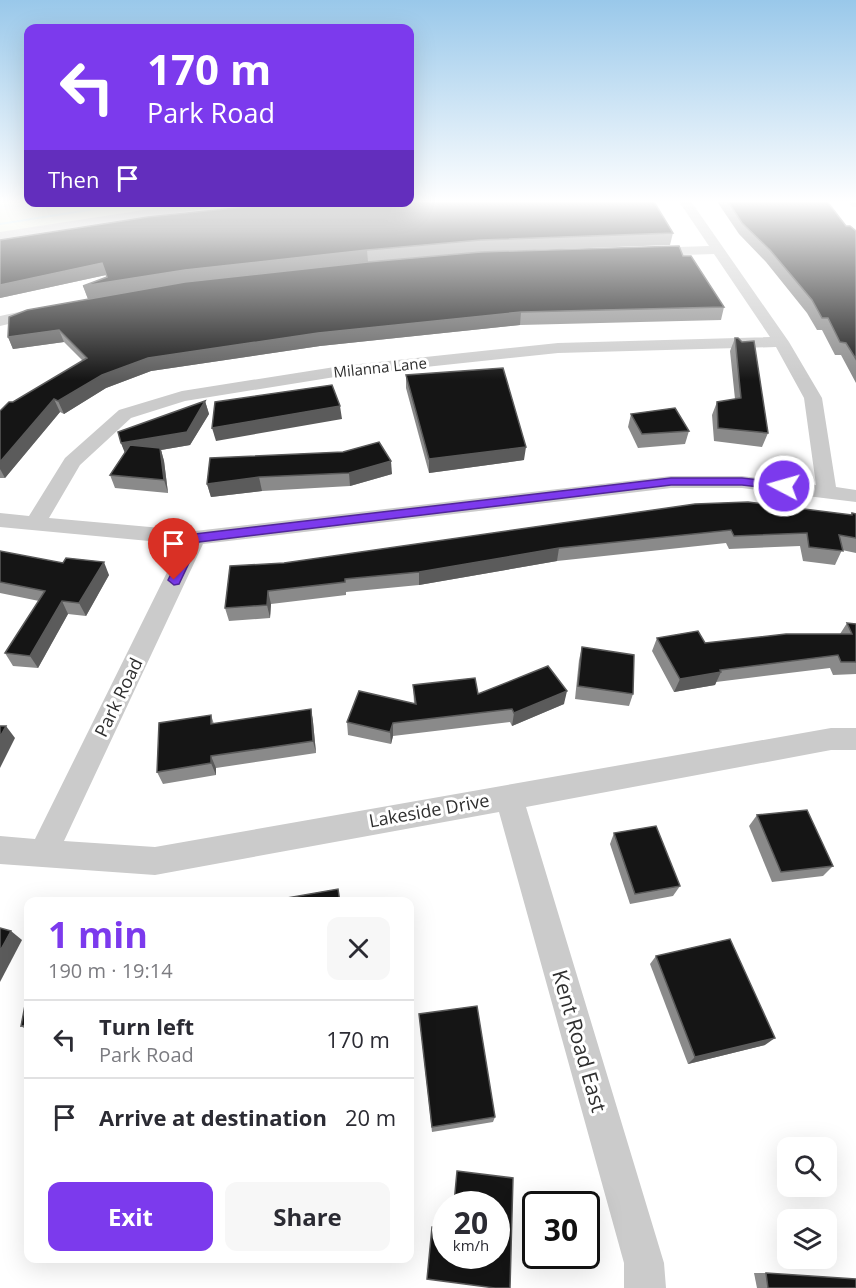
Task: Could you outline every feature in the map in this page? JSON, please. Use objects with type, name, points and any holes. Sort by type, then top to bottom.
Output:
[{"type":"street","points":[[724,260],[782,342],[813,398],[826,491]]},
{"type":"street","points":[[0,321],[52,311]]},
{"type":"street","name":"Milanna Lane","points":[[34,523],[72,462],[105,431],[125,414],[182,396],[340,370],[558,348],[782,342]]},
{"type":"street","points":[[0,520],[195,538],[671,482],[742,482],[856,496]]},
{"type":"street","name":"Park Road","points":[[42,855],[195,538]]},
{"type":"street","name":"Lakeside Drive","points":[[0,850],[42,855],[155,861],[831,739],[856,739]]},
{"type":"street","name":"Kent Road East","points":[[508,796],[644,1263],[645,1288]]},
{"type":"building","points":[[0,260],[275,260],[185,270],[83,286],[107,277],[102,263],[0,285]]},
{"type":"building","points":[[694,260],[724,307],[521,312],[318,333],[148,358],[102,375],[58,401],[54,399],[0,462],[0,411],[9,402],[13,402],[87,358],[59,330],[8,337],[9,317],[27,310],[185,282],[368,262]]},
{"type":"building","points":[[778,260],[856,260],[856,359],[846,343],[840,342],[828,318],[822,318],[812,300]]},
{"type":"building","points":[[735,338],[742,342],[754,341],[768,433],[718,428],[717,402],[741,398]]},
{"type":"building","points":[[503,368],[526,447],[429,459],[406,375]]},
{"type":"building","points":[[332,385],[340,406],[212,428],[215,402]]},
{"type":"building","points":[[205,401],[187,432],[121,443],[118,432]]},
{"type":"building","points":[[675,408],[689,431],[642,434],[631,414]]},
{"type":"building","points":[[379,442],[391,461],[349,473],[259,477],[207,484],[210,458],[343,452]]},
{"type":"building","points":[[130,445],[160,448],[164,480],[110,475]]},
{"type":"building","points":[[748,502],[856,514],[856,538],[839,535],[843,551],[809,547],[807,533],[734,536],[731,530],[559,548],[419,572],[345,579],[345,582],[268,591],[267,605],[225,608],[230,566],[284,563],[695,504]]},
{"type":"building","points":[[0,551],[63,563],[66,558],[104,562],[79,603],[62,601],[30,656],[5,653],[45,591],[0,582]]},
{"type":"building","points":[[847,623],[856,624],[856,662],[841,662],[838,655],[720,670],[721,672],[680,679],[657,638],[698,631],[705,643],[786,634],[852,634]]},
{"type":"building","points":[[582,647],[634,655],[633,694],[578,686]]},
{"type":"building","points":[[548,666],[567,691],[514,713],[512,709],[393,723],[390,732],[347,722],[359,691],[416,704],[413,685],[475,678],[478,694]]},
{"type":"building","points":[[311,709],[313,741],[211,756],[211,763],[157,772],[159,723],[211,715],[211,724]]},
{"type":"building","points":[[0,726],[6,726],[0,737]]},
{"type":"building","points":[[807,810],[833,866],[781,872],[757,815]]},
{"type":"building","points":[[656,826],[680,886],[635,894],[614,833]]},
{"type":"building","points":[[338,889],[339,897],[292,897]]},
{"type":"building","points":[[0,928],[11,931],[0,951]]},
{"type":"building","points":[[730,939],[775,1038],[695,1057],[656,956]]},
{"type":"building","points":[[477,1006],[495,1117],[432,1127],[419,1014]]},
{"type":"building","points":[[24,1011],[24,1026],[21,1026]]},
{"type":"building","points":[[457,1171],[513,1178],[510,1288],[427,1279],[432,1227],[432,1269],[510,1269],[510,1191],[455,1191]]},
{"type":"building","points":[[766,1273],[856,1279],[856,1288],[768,1288]]},
{"type":"route","points":[[174,580],[195,538],[671,482],[742,482],[784,486]]}]
